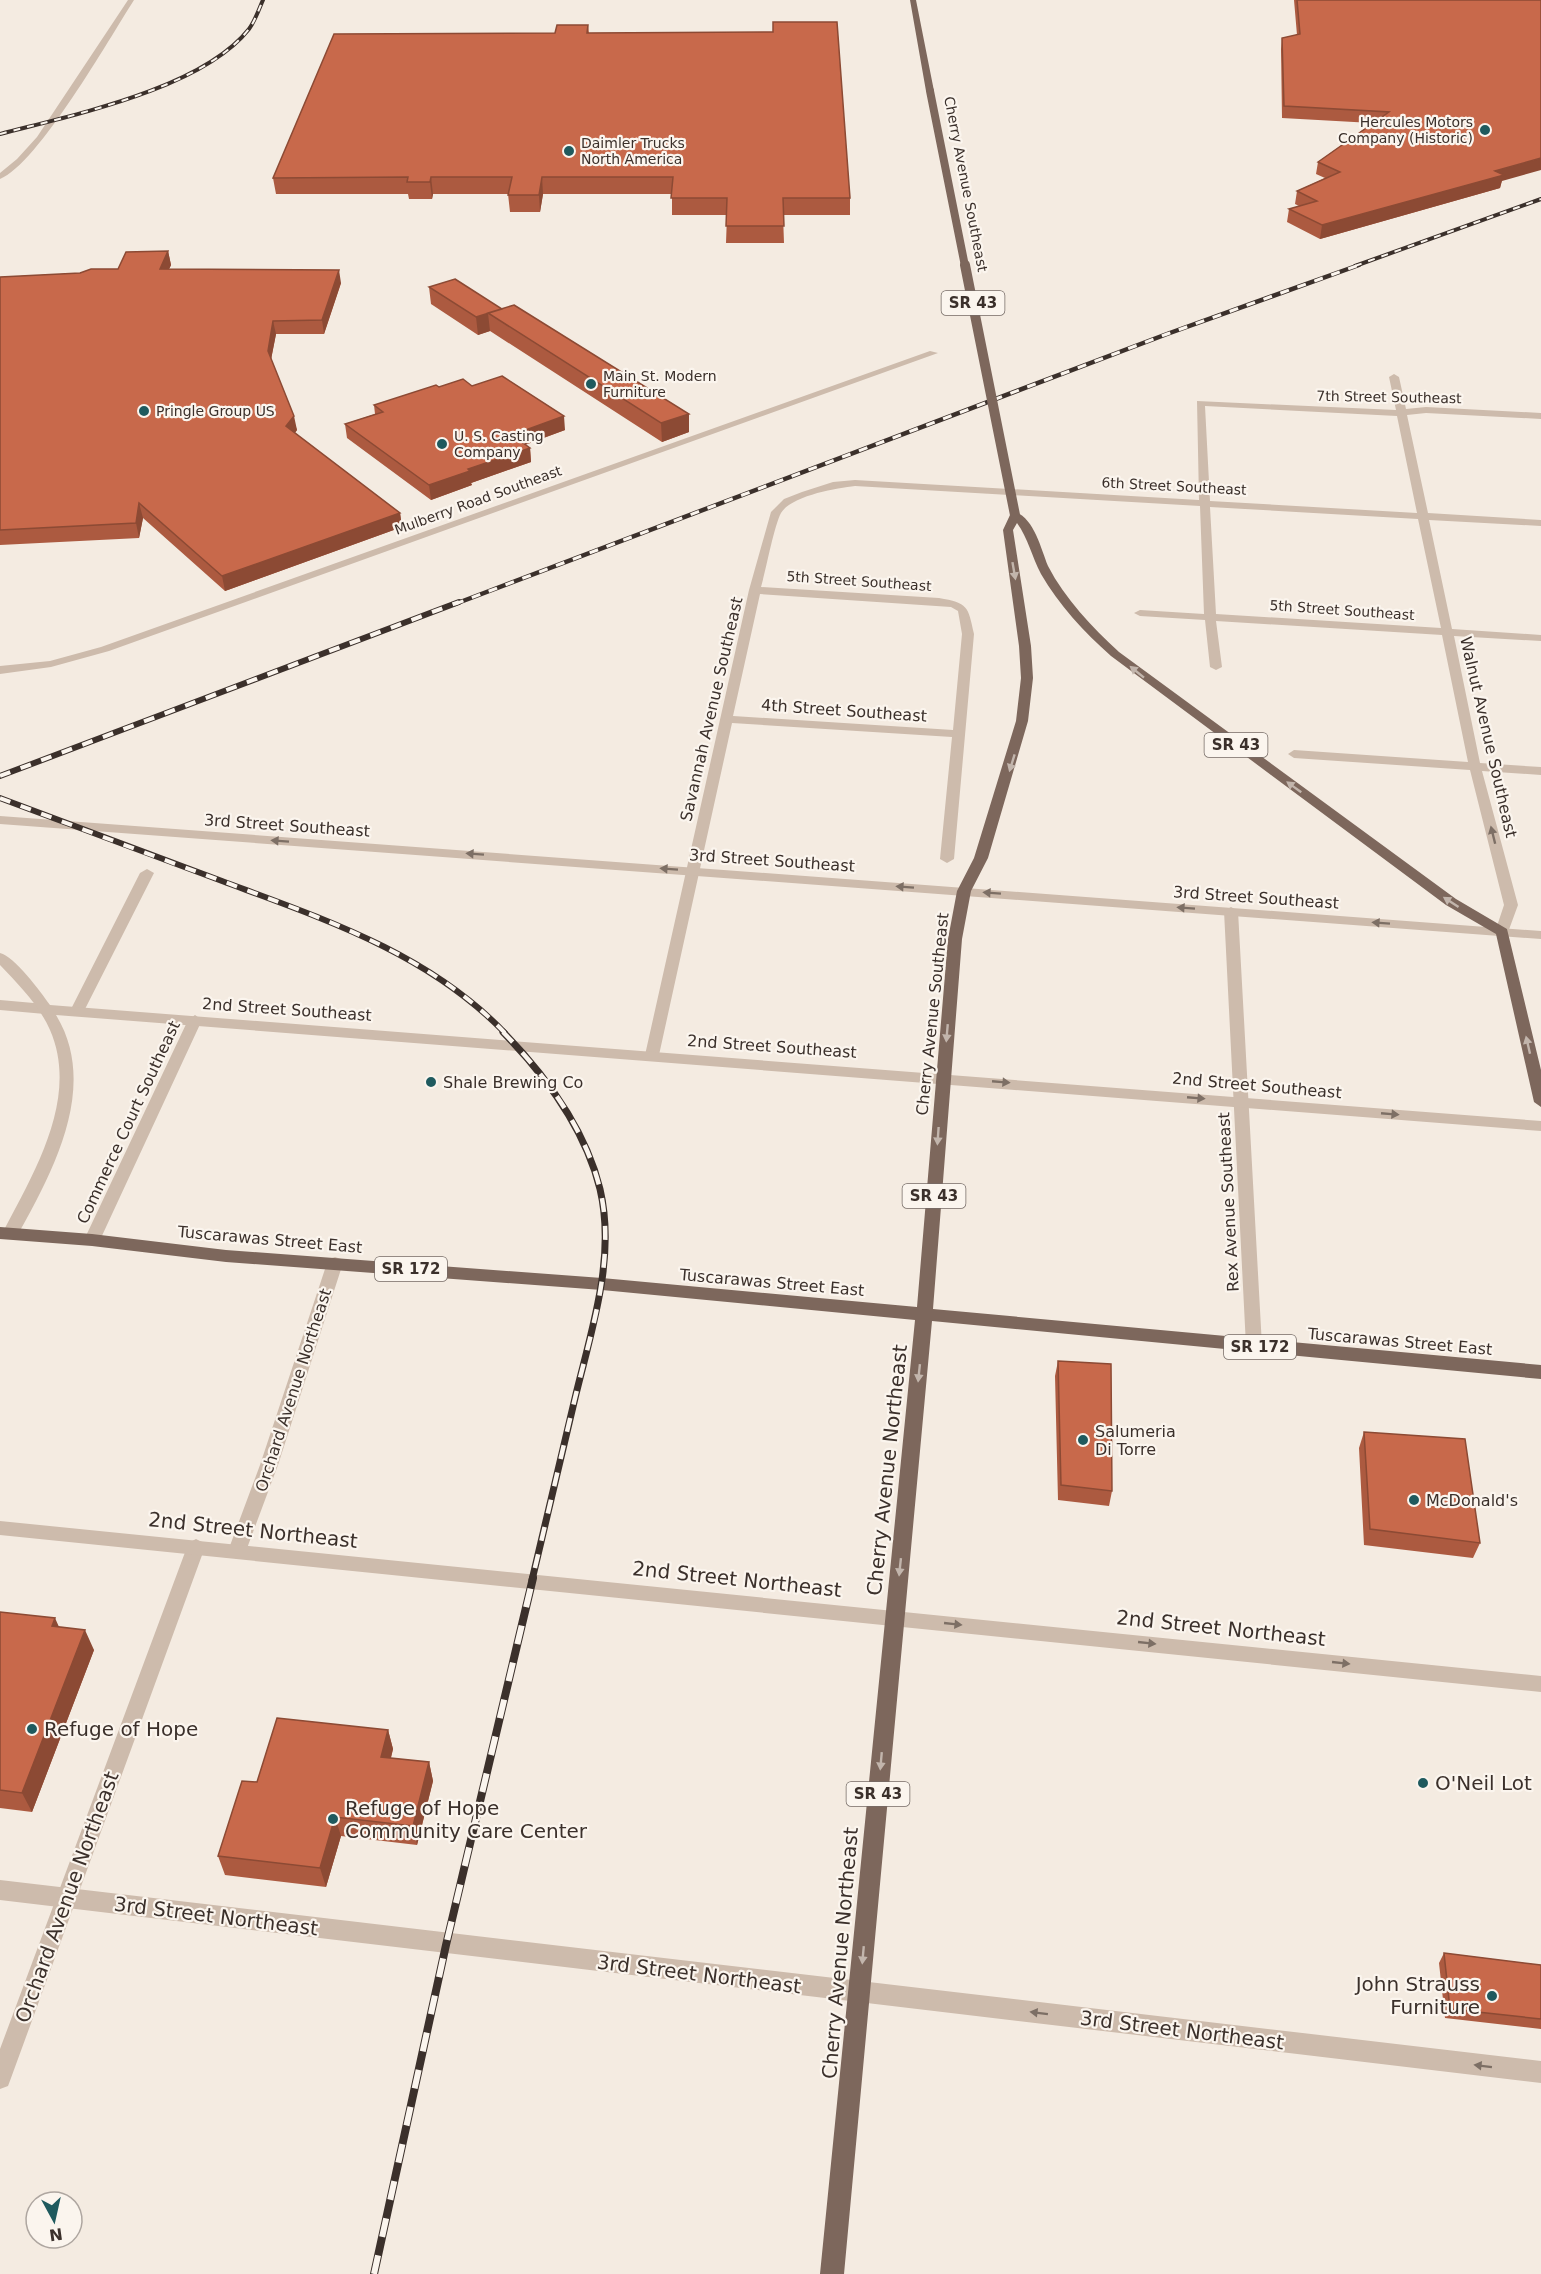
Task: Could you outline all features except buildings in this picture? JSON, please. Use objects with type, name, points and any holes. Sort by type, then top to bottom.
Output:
[{"type":"main road","name":"Cherry Avenue Southeast","points":[[913,0],[1015,514],[1030,533],[1042,563],[1058,592],[1084,625],[1115,654],[1450,902],[1502,932]]},
{"type":"main road","name":"Cherry Avenue Southeast","points":[[924,1315],[954,939],[964,891],[981,858],[1016,750],[1022,721],[1026,646],[1008,530],[1015,514]]},
{"type":"main road","name":"Walnut Avenue Southeast","points":[[1502,932],[1541,1102]]},
{"type":"main road","name":"Tuscarawas Street East","points":[[5,1233],[92,1240],[226,1256],[602,1284],[1541,1372]]},
{"type":"main road","name":"Cherry Avenue Northeast","points":[[832,2274],[924,1315]]},
{"type":"street","points":[[0,177],[20,161],[40,138],[131,0]]},
{"type":"street","name":"Mulberry Road Southeast","points":[[0,670],[32,667],[105,649],[933,353]]},
{"type":"street","name":"Walnut Avenue Southeast","points":[[1394,377],[1475,767],[1511,905],[1502,932]]},
{"type":"street","name":"7th Street Southeast","points":[[1204,503],[1200,404],[1402,412],[1426,410],[1541,416]]},
{"type":"street","name":"6th Street Southeast","points":[[806,494],[833,485],[855,483],[1541,523]]},
{"type":"street","name":"Savannah Avenue Southeast","points":[[652,1055],[755,590],[776,512],[784,504],[806,494]]},
{"type":"street","points":[[1204,503],[1210,616],[1216,667]]},
{"type":"street","name":"5th Street Southeast","points":[[755,590],[939,601],[960,607],[966,615],[968,634],[960,734]]},
{"type":"street","name":"5th Street Southeast","points":[[1140,612],[1541,638]]},
{"type":"street","name":"4th Street Southeast","points":[[726,720],[960,734]]},
{"type":"street","points":[[947,859],[960,734]]},
{"type":"street","points":[[1294,754],[1541,771]]},
{"type":"street","name":"3rd Street Southeast","points":[[0,820],[1541,935]]},
{"type":"street","points":[[77,1011],[147,873]]},
{"type":"street","name":"Rex Avenue Southeast","points":[[1231,911],[1254,1346]]},
{"type":"street","points":[[0,957],[45,1009],[62,1041],[67,1065],[66,1090],[54,1143],[5,1233]]},
{"type":"street","name":"2nd Street Southeast","points":[[0,1005],[943,1077],[1541,1126]]},
{"type":"street","name":"Commerce Court Southeast","points":[[92,1240],[195,1020]]},
{"type":"street","name":"Orchard Avenue Northeast","points":[[237,1551],[269,1465],[335,1263]]},
{"type":"street","name":"2nd Street Northeast","points":[[0,1528],[1541,1684]]},
{"type":"street","name":"Orchard Avenue Northeast","points":[[0,2078],[196,1547]]},
{"type":"street","name":"3rd Street Northeast","points":[[0,1890],[457,1946],[1541,2072]]},
{"type":"railway","points":[[0,134],[98,108],[169,84],[228,50],[249,29],[263,0]]},
{"type":"railway","points":[[1355,266],[1541,199]]},
{"type":"railway","points":[[455,604],[1167,334],[1359,265]]},
{"type":"railway","points":[[0,776],[459,602]]},
{"type":"railway","points":[[0,798],[298,910],[373,941],[443,981],[475,1005],[505,1033]]},
{"type":"railway","points":[[503,1032],[549,1085],[574,1124],[593,1167],[600,1189],[604,1215],[604,1266],[595,1318],[532,1580]]},
{"type":"railway","points":[[374,2274],[446,1945],[533,1578]]},
{"type":"place","name":"Hercules Motors Company (Historic)","points":[[1485,130]]},
{"type":"place","name":"Daimler Trucks North America","points":[[569,151]]},
{"type":"place","name":"Main St. Modern Furniture","points":[[591,384]]},
{"type":"place","name":"Pringle Group US","points":[[144,411]]},
{"type":"place","name":"U. S. Casting Company","points":[[442,444]]},
{"type":"place","name":"Shale Brewing Co","points":[[431,1082]]},
{"type":"place","name":"Salumeria Di Torre","points":[[1083,1440]]},
{"type":"place","name":"McDonald's","points":[[1414,1500]]},
{"type":"place","name":"Refuge of Hope","points":[[32,1729]]},
{"type":"place","name":"O'Neil Lot","points":[[1423,1783]]},
{"type":"place","name":"Refuge of Hope Community Care Center","points":[[333,1819]]},
{"type":"place","name":"John Strauss Furniture","points":[[1492,1996]]}]
